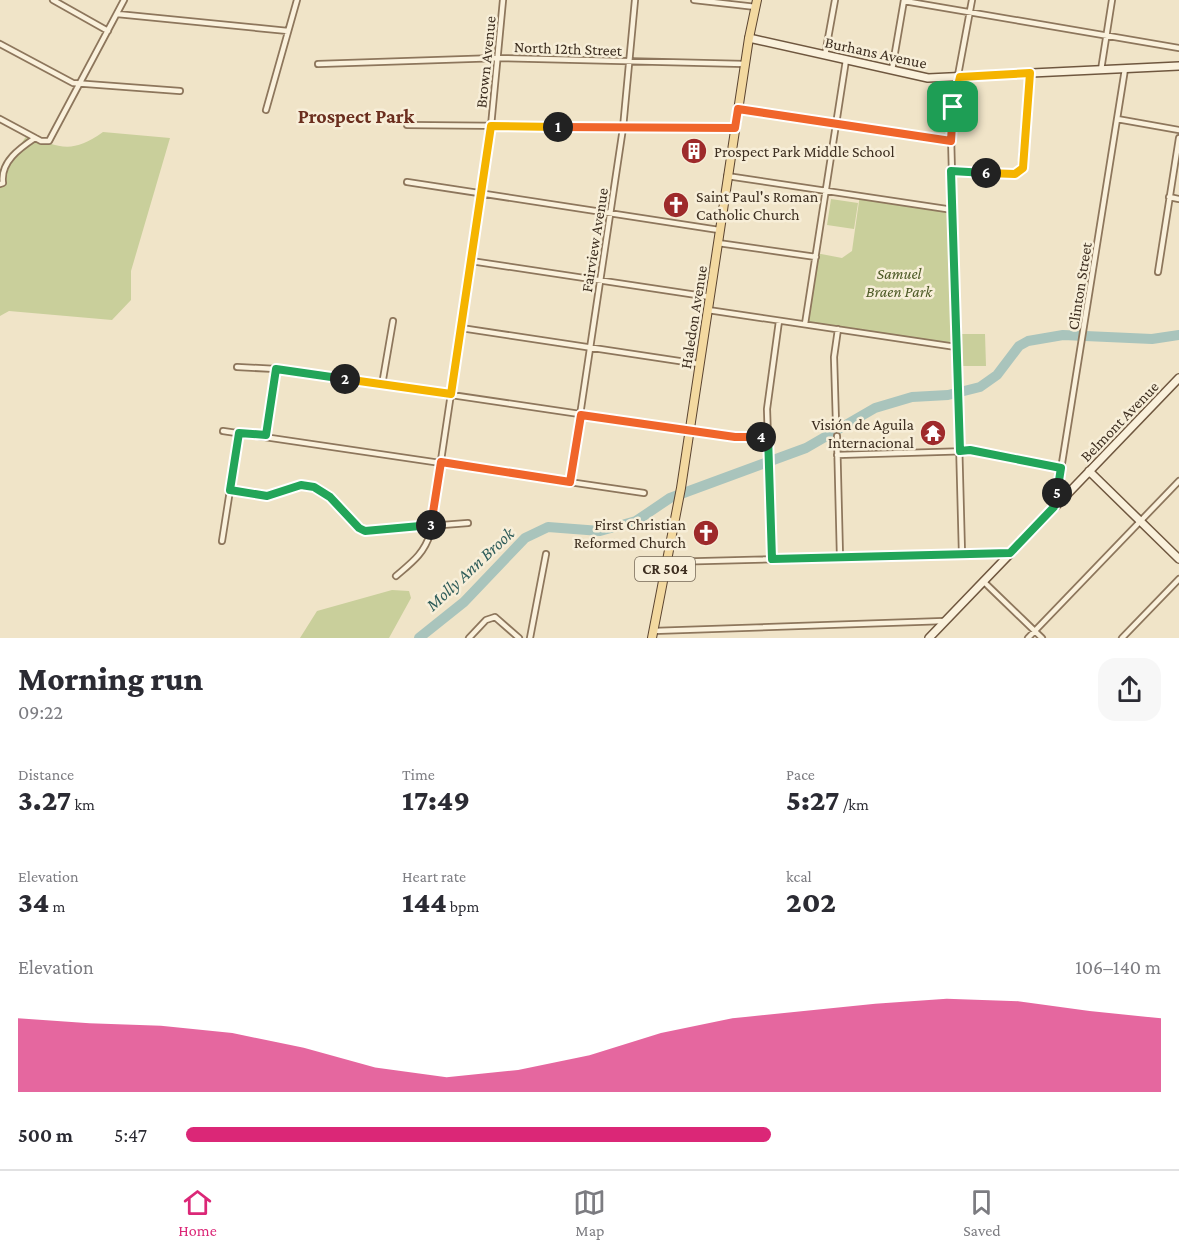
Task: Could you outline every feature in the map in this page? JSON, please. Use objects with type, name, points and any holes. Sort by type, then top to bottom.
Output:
[{"type":"main road","name":"Haledon Avenue","points":[[652,634],[681,488],[749,38],[757,4]]},
{"type":"street","points":[[52,0],[108,31]]},
{"type":"street","points":[[0,119],[45,143],[50,141],[124,0]]},
{"type":"street","points":[[266,110],[297,0]]},
{"type":"street","name":"Brown Avenue","points":[[396,576],[426,547],[431,526],[491,126],[503,0]]},
{"type":"street","name":"Fairview Avenue","points":[[570,482],[623,128],[627,62],[635,0]]},
{"type":"street","points":[[694,0],[757,4]]},
{"type":"street","points":[[825,55],[835,0]]},
{"type":"street","points":[[892,70],[904,0],[1179,48]]},
{"type":"street","points":[[962,554],[951,141],[956,86],[960,77],[972,0]]},
{"type":"street","points":[[1101,70],[1112,0]]},
{"type":"street","points":[[117,14],[288,31]]},
{"type":"street","name":"Burhans Avenue","points":[[749,38],[928,78],[1179,66]]},
{"type":"street","points":[[0,44],[73,83],[180,90]]},
{"type":"street","name":"North 12th Street","points":[[318,64],[498,58],[745,64]]},
{"type":"street","points":[[805,324],[846,60]]},
{"type":"street","name":"Clinton Street","points":[[1054,507],[1125,69]]},
{"type":"street","points":[[951,171],[1015,174],[1021,171],[1030,73]]},
{"type":"street","points":[[738,109],[951,141]]},
{"type":"street","points":[[1117,119],[1179,130]]},
{"type":"street","points":[[407,125],[735,128]]},
{"type":"street","points":[[2,184],[3,173],[8,161],[35,138]]},
{"type":"street","points":[[1158,272],[1179,138]]},
{"type":"street","points":[[728,176],[953,210]]},
{"type":"street","points":[[407,182],[719,230]]},
{"type":"street","points":[[1169,197],[1179,199]]},
{"type":"street","points":[[718,243],[816,257]]},
{"type":"street","points":[[471,261],[710,297]]},
{"type":"street","points":[[708,310],[956,347]]},
{"type":"street","points":[[382,385],[393,321]]},
{"type":"street","points":[[772,559],[768,398],[779,321]]},
{"type":"street","points":[[461,328],[699,364]]},
{"type":"street","points":[[836,423],[834,357],[838,329]]},
{"type":"street","points":[[237,367],[276,369],[735,437],[768,436]]},
{"type":"street","points":[[266,435],[276,369]]},
{"type":"street","name":"Belmont Avenue","points":[[929,638],[1178,382]]},
{"type":"street","points":[[223,431],[266,435],[644,493]]},
{"type":"street","points":[[222,541],[239,433]]},
{"type":"street","points":[[837,436],[840,557]]},
{"type":"street","points":[[837,455],[970,450],[1061,468]]},
{"type":"street","points":[[1089,471],[1179,559]]},
{"type":"street","points":[[1028,638],[1179,481]]},
{"type":"street","points":[[230,490],[267,496],[307,486],[324,492],[362,530],[468,523]]},
{"type":"street","points":[[666,562],[1010,553]]},
{"type":"street","points":[[530,638],[546,554]]},
{"type":"street","points":[[1122,638],[1179,579]]},
{"type":"street","points":[[983,581],[1042,638]]},
{"type":"street","points":[[469,638],[486,620],[495,617],[519,638]]},
{"type":"street","points":[[652,634],[945,621]]},
{"type":"green space","points":[[103,132],[170,138],[131,271],[131,300],[112,320],[9,311],[0,316],[0,175],[27,135],[66,147],[83,144]]},
{"type":"green space","name":"Samuel Braen Park","points":[[860,194],[953,208],[956,347],[805,324],[816,253],[842,258],[852,251]]},
{"type":"green space","points":[[831,199],[858,203],[854,229],[827,225]]},
{"type":"green space","points":[[960,334],[985,334],[986,366],[960,366]]},
{"type":"green space","points":[[392,590],[409,591],[411,598],[389,638],[300,638],[317,611]]},
{"type":"waterway","name":"Molly Ann Brook","points":[[419,638],[464,602],[525,538],[548,527],[600,531],[636,521],[670,498],[806,448],[875,408],[912,397],[948,395],[980,387],[997,375],[1019,346],[1028,341],[1063,335],[1152,339],[1179,335]]},
{"type":"place","name":"Prospect Park Middle School","points":[[694,151]]},
{"type":"place","name":"Saint Paul's Roman Catholic Church","points":[[676,205]]},
{"type":"place","name":"Visión de Aguila Internacional","points":[[933,433]]},
{"type":"place","name":"First Christian Reformed Church","points":[[706,533]]},
{"type":"district","name":"Prospect Park","points":[[356,116]]},
{"type":"route","points":[[1030,73],[1021,171],[1015,174],[951,171],[960,451],[970,450],[1061,468],[1054,507],[1010,553],[772,559],[768,436],[735,437],[581,415],[570,482],[441,462],[431,526],[362,530],[324,492],[314,487],[301,485],[267,496],[253,496],[230,490],[239,433],[266,435],[276,369],[451,394],[491,126],[735,128],[738,109],[951,141],[953,107],[956,86],[960,77],[1030,73]]}]
